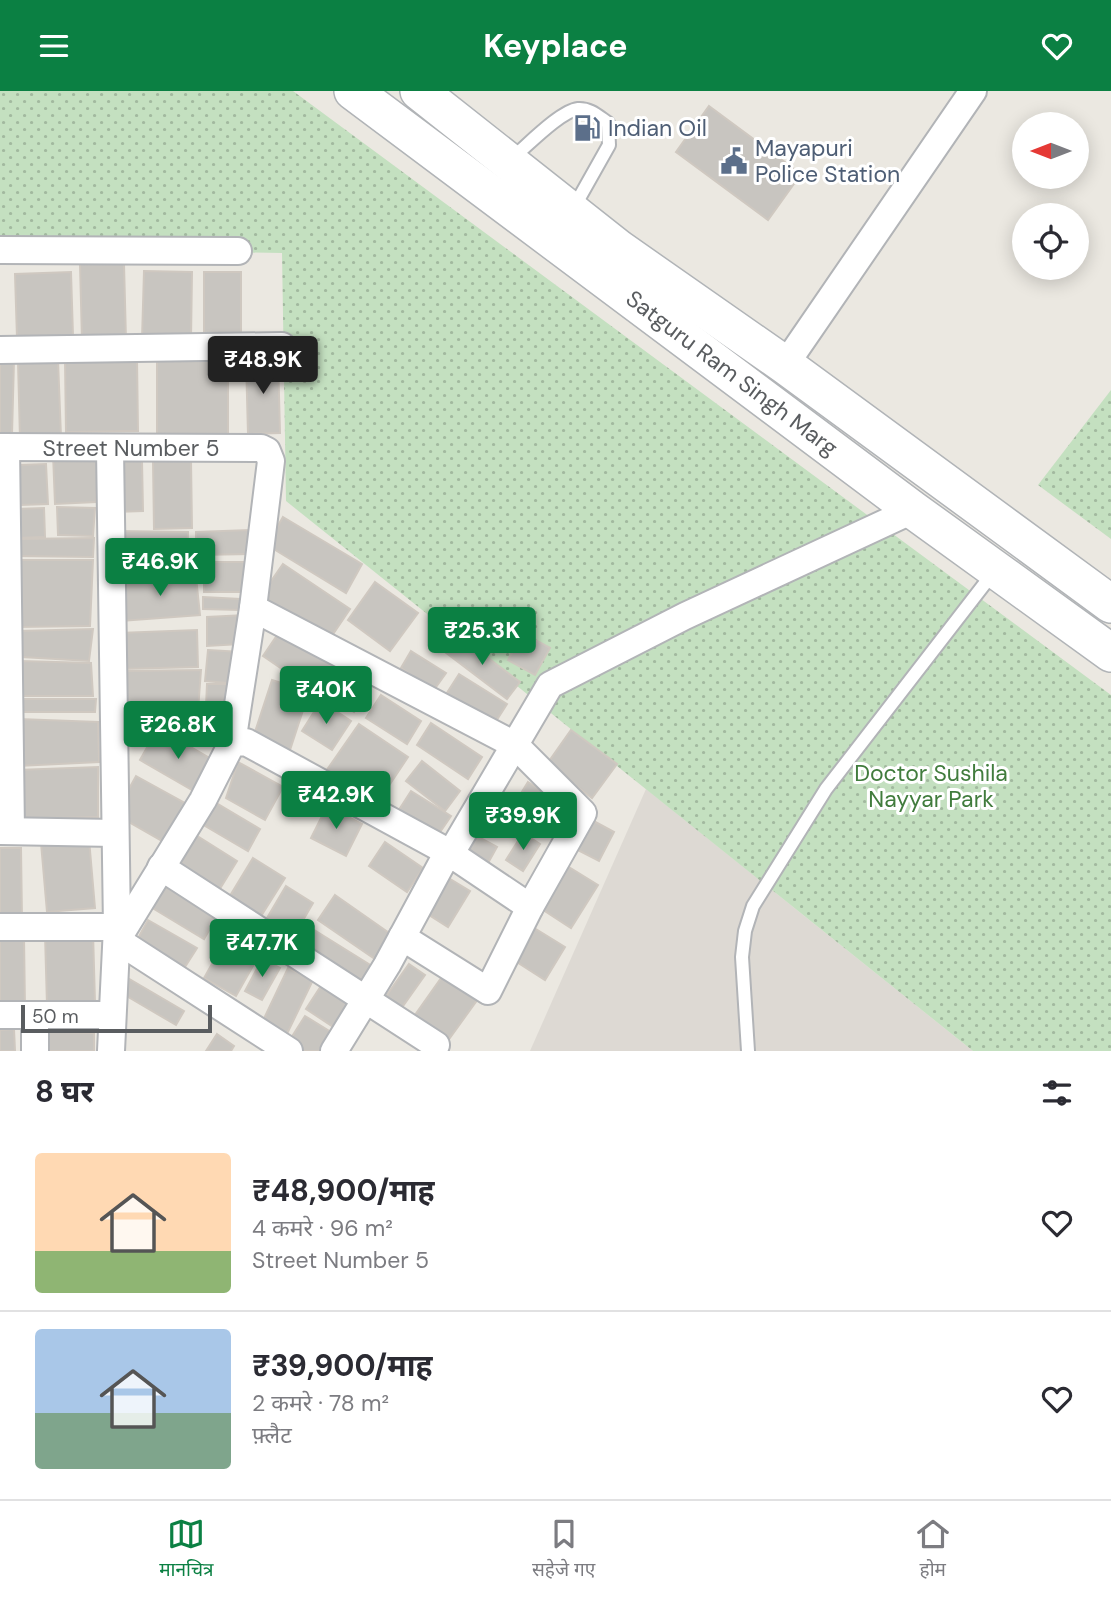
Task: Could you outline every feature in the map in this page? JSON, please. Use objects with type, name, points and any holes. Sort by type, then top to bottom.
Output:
[{"type":"main road","name":"Satguru Ram Singh Marg","points":[[353,91],[913,510],[1111,653]]},
{"type":"main road","name":"Satguru Ram Singh Marg","points":[[419,91],[619,249],[785,365],[1111,604]]},
{"type":"street","points":[[785,365],[973,91]]},
{"type":"street","points":[[0,250],[238,251]]},
{"type":"street","points":[[0,350],[282,346]]},
{"type":"street","points":[[3,447],[5,831],[114,833]]},
{"type":"street","name":"Street Number 5","points":[[3,447],[261,448],[271,461],[254,608]]},
{"type":"street","points":[[110,449],[117,934],[110,1051]]},
{"type":"street","points":[[334,1051],[402,937],[448,852],[454,848],[551,685],[674,622],[913,510]]},
{"type":"street","points":[[117,934],[203,800],[232,743],[254,608],[515,745],[583,813],[530,907],[488,991],[402,937]]},
{"type":"street","points":[[232,743],[246,742],[448,852],[530,907]]},
{"type":"street","points":[[161,867],[436,1045]]},
{"type":"street","points":[[0,927],[117,934],[289,1051]]},
{"type":"street","points":[[0,1015],[112,1015]]},
{"type":"street","points":[[35,1015],[35,1051]]},
{"type":"lane","points":[[508,161],[565,114],[578,109],[591,111],[607,123],[609,145],[572,211]]},
{"type":"lane","points":[[748,1051],[742,957],[745,931],[753,906],[826,789],[996,570]]},
{"type":"shaded area","points":[[646,789],[973,1051],[530,1051]]},
{"type":"green space","name":"Doctor Sushila Nayyar Park","points":[[0,91],[293,91],[1111,695],[1111,1051],[973,1051],[286,501],[282,253],[0,249]]},
{"type":"green space","points":[[1111,390],[1111,539],[1038,485]]},
{"type":"building","points":[[709,106],[801,174],[768,220],[676,152]]},
{"type":"building","points":[[80,264],[124,264],[126,340],[82,341]]},
{"type":"building","points":[[144,271],[192,272],[191,340],[142,339]]},
{"type":"building","points":[[71,272],[73,336],[17,338],[15,274]]},
{"type":"building","points":[[204,272],[241,272],[241,344],[204,344]]},
{"type":"building","points":[[157,353],[228,353],[228,443],[157,443]]},
{"type":"building","points":[[278,358],[280,433],[248,434],[246,359]]},
{"type":"building","points":[[137,359],[138,431],[66,432],[65,360]]},
{"type":"building","points":[[0,360],[14,360],[12,435],[0,435]]},
{"type":"building","points":[[58,360],[61,437],[20,439],[18,361]]},
{"type":"building","points":[[53,454],[99,455],[96,502],[55,504]]},
{"type":"building","points":[[191,460],[192,528],[154,529],[153,461]]},
{"type":"building","points":[[115,461],[142,461],[143,511],[115,512]]},
{"type":"building","points":[[46,464],[48,504],[21,505],[19,465]]},
{"type":"building","points":[[57,507],[95,508],[93,536],[58,535]]},
{"type":"building","points":[[44,508],[45,537],[17,538],[16,509]]},
{"type":"building","points":[[283,517],[362,564],[346,593],[267,545]]},
{"type":"building","points":[[250,530],[251,554],[196,555],[196,532]]},
{"type":"building","points":[[115,531],[188,532],[187,570],[115,570]]},
{"type":"building","points":[[94,538],[93,557],[17,556],[17,539]]},
{"type":"building","points":[[17,560],[93,560],[90,626],[17,627]]},
{"type":"building","points":[[204,562],[245,562],[245,592],[204,592]]},
{"type":"building","points":[[283,564],[350,609],[327,643],[260,597]]},
{"type":"building","points":[[125,577],[196,577],[200,615],[121,621]]},
{"type":"building","points":[[375,582],[418,613],[390,651],[348,620]]},
{"type":"building","points":[[203,597],[240,599],[240,610],[203,609]]},
{"type":"building","points":[[245,615],[240,644],[207,646],[207,617]]},
{"type":"building","points":[[282,628],[332,662],[313,690],[263,656]]},
{"type":"building","points":[[93,629],[89,661],[22,657],[19,631]]},
{"type":"building","points":[[197,630],[198,667],[120,669],[119,633]]},
{"type":"building","points":[[523,633],[550,648],[535,675],[508,660]]},
{"type":"building","points":[[458,635],[520,682],[507,699],[445,652]]},
{"type":"building","points":[[208,650],[241,652],[239,684],[205,681]]},
{"type":"building","points":[[411,651],[446,673],[434,690],[401,668]]},
{"type":"building","points":[[20,661],[91,663],[93,696],[19,696]]},
{"type":"building","points":[[339,662],[373,682],[354,712],[321,692]]},
{"type":"building","points":[[201,670],[197,724],[123,724],[123,671]]},
{"type":"building","points":[[459,674],[507,704],[493,726],[445,696]]},
{"type":"building","points":[[272,680],[309,692],[290,750],[253,738]]},
{"type":"building","points":[[207,684],[237,684],[228,729],[205,729]]},
{"type":"building","points":[[381,695],[421,721],[407,744],[366,718]]},
{"type":"building","points":[[19,699],[96,699],[95,712],[19,712]]},
{"type":"building","points":[[321,701],[351,721],[332,750],[302,731]]},
{"type":"building","points":[[18,719],[98,722],[99,762],[18,766]]},
{"type":"building","points":[[431,723],[482,757],[468,779],[417,745]]},
{"type":"building","points":[[359,724],[408,757],[374,808],[324,774]]},
{"type":"building","points":[[158,728],[215,761],[197,793],[140,760]]},
{"type":"building","points":[[571,730],[617,764],[592,798],[547,764]]},
{"type":"building","points":[[422,761],[460,791],[445,811],[406,781]]},
{"type":"building","points":[[238,762],[283,787],[265,820],[226,798]]},
{"type":"building","points":[[98,767],[98,817],[20,819],[17,770]]},
{"type":"building","points":[[136,776],[192,807],[171,846],[115,814]]},
{"type":"building","points":[[528,782],[564,804],[550,827],[514,805]]},
{"type":"building","points":[[411,791],[451,816],[434,841],[395,816]]},
{"type":"building","points":[[213,801],[260,829],[248,851],[200,823]]},
{"type":"building","points":[[327,806],[362,824],[346,856],[311,838]]},
{"type":"building","points":[[588,818],[614,832],[599,861],[572,847]]},
{"type":"building","points":[[191,832],[237,861],[216,895],[170,866]]},
{"type":"building","points":[[471,833],[497,847],[483,872],[458,857]]},
{"type":"building","points":[[523,833],[540,844],[523,871],[506,860]]},
{"type":"building","points":[[89,839],[95,908],[47,912],[41,843]]},
{"type":"building","points":[[385,842],[423,868],[407,892],[369,866]]},
{"type":"building","points":[[0,848],[21,848],[22,919],[0,919]]},
{"type":"building","points":[[253,858],[285,878],[256,924],[225,904]]},
{"type":"building","points":[[564,864],[598,885],[571,928],[537,906]]},
{"type":"building","points":[[442,874],[470,891],[448,927],[421,910]]},
{"type":"building","points":[[165,878],[220,911],[204,939],[149,906]]},
{"type":"building","points":[[286,886],[313,903],[288,946],[260,930]]},
{"type":"building","points":[[335,895],[392,935],[375,959],[318,920]]},
{"type":"building","points":[[148,920],[197,948],[185,967],[137,940]]},
{"type":"building","points":[[531,926],[565,947],[545,980],[512,959]]},
{"type":"building","points":[[311,928],[372,966],[358,988],[297,950]]},
{"type":"building","points":[[93,932],[95,1003],[47,1005],[45,934]]},
{"type":"building","points":[[0,937],[24,937],[25,1009],[0,1009]]},
{"type":"building","points":[[227,937],[259,955],[236,996],[204,978]]},
{"type":"building","points":[[262,959],[280,968],[262,1000],[245,991]]},
{"type":"building","points":[[409,964],[425,975],[398,1013],[382,1002]]},
{"type":"building","points":[[288,968],[313,980],[283,1042],[259,1029]]},
{"type":"building","points":[[444,974],[478,999],[444,1046],[410,1022]]},
{"type":"building","points":[[126,977],[184,1011],[176,1025],[118,991]]},
{"type":"building","points":[[321,986],[353,1008],[338,1030],[306,1009]]},
{"type":"building","points":[[305,1016],[331,1032],[319,1051],[293,1051],[286,1046]]},
{"type":"building","points":[[14,1029],[15,1051],[0,1051],[0,1030]]},
{"type":"building","points":[[32,1031],[94,1033],[94,1051],[31,1051]]},
{"type":"building","points":[[217,1034],[234,1046],[231,1051],[206,1051]]},
{"type":"place","name":"Indian Oil","points":[[587,128]]},
{"type":"place","name":"Mayapuri Police Station","points":[[734,161]]}]
